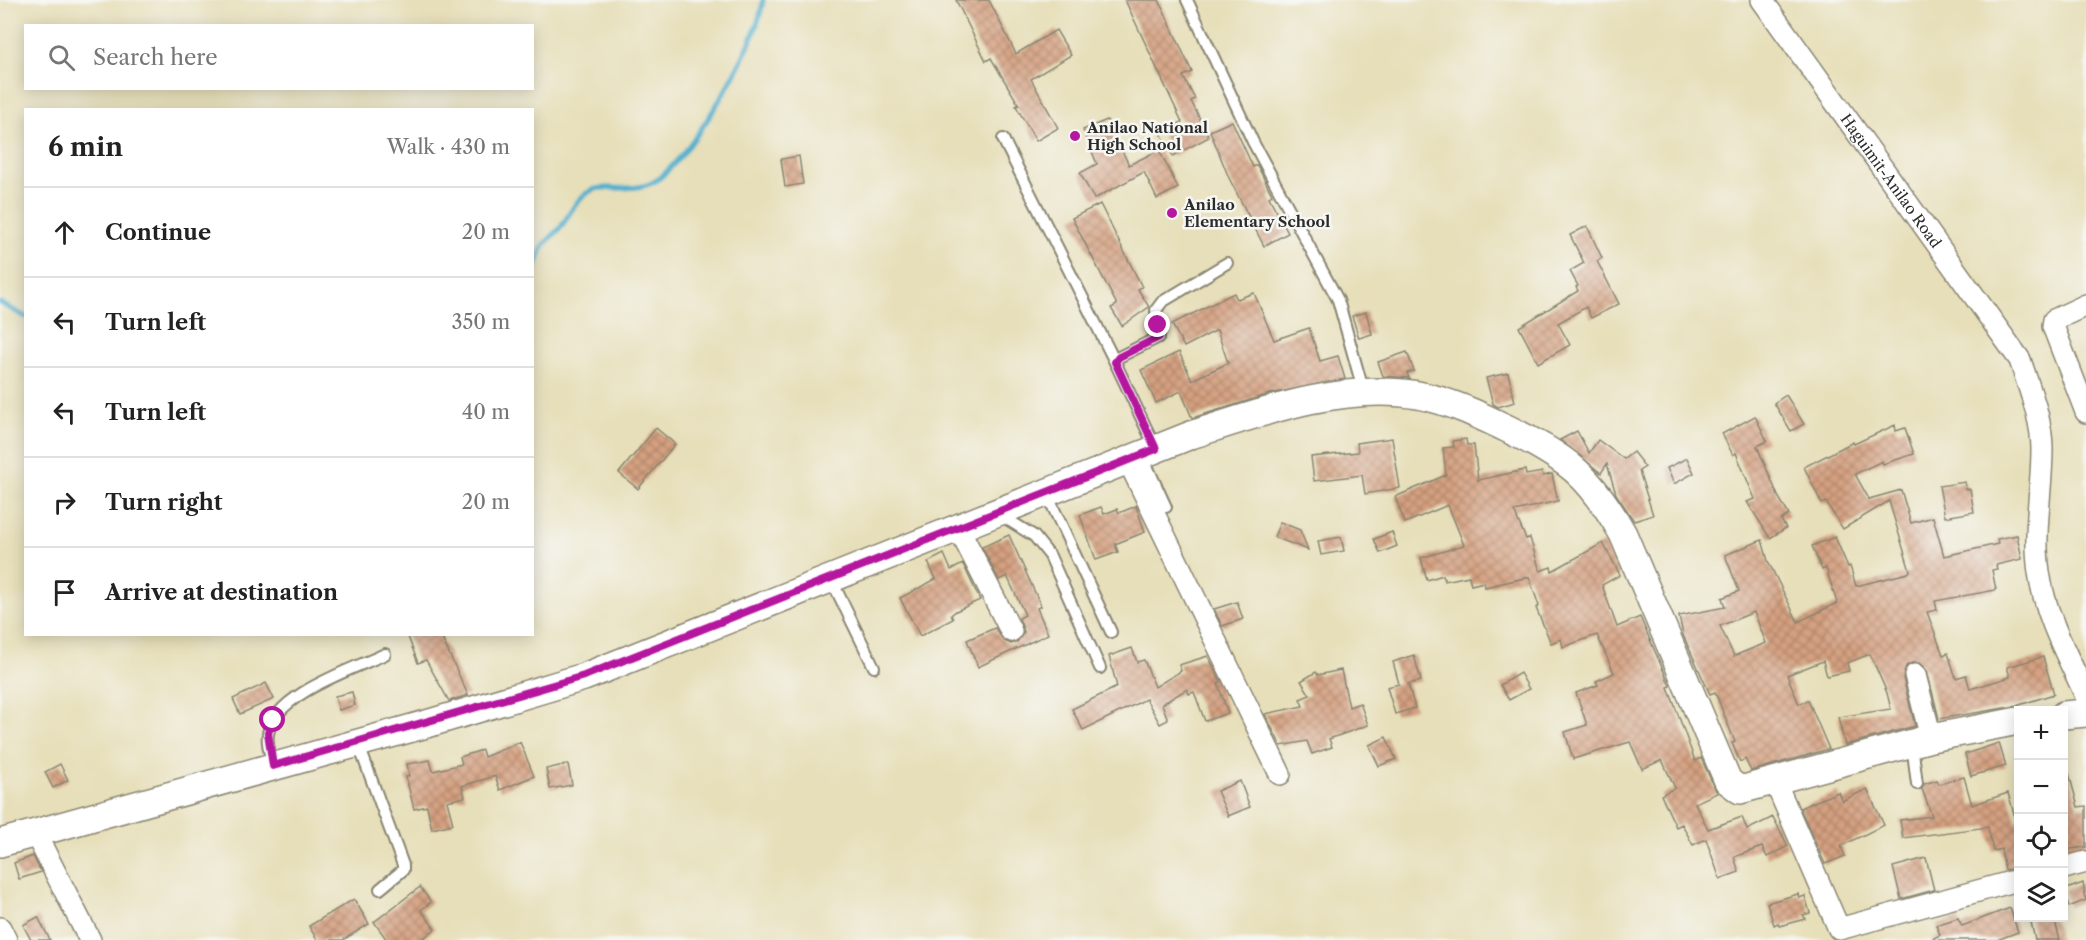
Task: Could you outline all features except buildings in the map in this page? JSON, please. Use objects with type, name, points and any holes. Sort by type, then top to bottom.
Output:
[{"type":"street","name":"Haguimit-Anilao Road","points":[[1762,0],[2020,360],[2041,430],[2042,448],[2036,533],[2039,573],[2047,606],[2086,696]]},
{"type":"street","points":[[2086,305],[2059,316],[2053,326],[2086,412]]},
{"type":"street","points":[[0,843],[358,743],[584,676],[1142,454],[1250,417],[1321,399],[1364,393],[1417,395],[1447,402],[1525,437],[1557,455],[1587,478],[1605,502],[1623,534],[1728,781],[1740,790],[1921,741],[2014,723]]},
{"type":"street","points":[[1142,454],[1280,774]]},
{"type":"street","points":[[958,527],[1011,631]]},
{"type":"street","points":[[1915,675],[1921,741]]},
{"type":"street","points":[[2068,715],[2086,713]]},
{"type":"street","points":[[1774,779],[1836,935],[2014,882]]},
{"type":"street","points":[[35,833],[90,940]]},
{"type":"street","points":[[2068,867],[2086,862]]},
{"type":"street","points":[[0,928],[6,940]]},
{"type":"lane","points":[[1187,0],[1253,142],[1338,300],[1364,393]]},
{"type":"lane","points":[[1003,139],[1115,362],[1142,454],[1167,507]]},
{"type":"lane","points":[[1115,362],[1119,357],[1159,337],[1156,310],[1162,302],[1227,263]]},
{"type":"lane","points":[[1046,492],[1111,632]]},
{"type":"lane","points":[[996,512],[1034,536],[1050,556],[1100,668]]},
{"type":"lane","points":[[831,578],[874,667]]},
{"type":"lane","points":[[273,766],[268,733],[273,720],[289,703],[306,690],[385,654]]},
{"type":"lane","points":[[1917,784],[1921,741]]},
{"type":"lane","points":[[358,743],[403,865],[403,870],[380,889]]},
{"type":"waterway","points":[[534,272],[545,244],[561,227],[583,196],[595,189],[631,188],[651,183],[672,166],[688,147],[722,97],[737,70],[758,20],[763,0]]},
{"type":"waterway","points":[[0,303],[24,316]]},
{"type":"place","name":"Anilao National High School","points":[[1075,136]]},
{"type":"place","name":"Anilao Elementary School","points":[[1172,213]]},
{"type":"route","points":[[273,720],[268,733],[273,766],[430,723],[584,676],[1156,449],[1115,362],[1119,357],[1159,337],[1158,325]]}]
